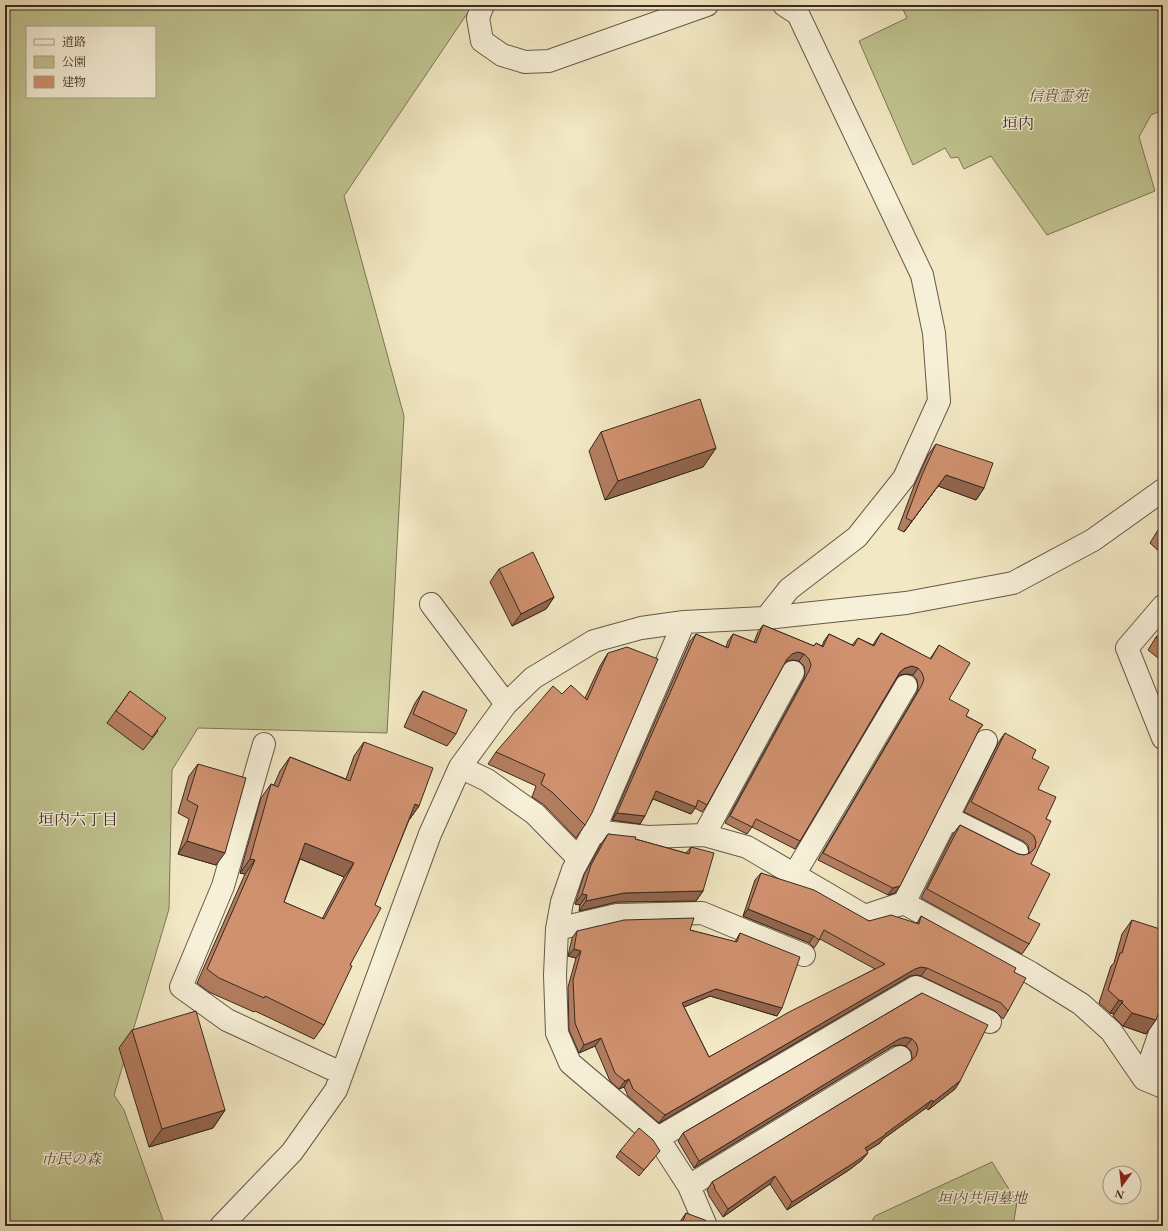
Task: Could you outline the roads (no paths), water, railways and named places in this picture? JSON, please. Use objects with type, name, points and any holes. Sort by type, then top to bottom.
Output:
[{"type":"street","points":[[483,5],[478,18],[482,41],[502,54],[525,62],[549,61],[707,5]]},
{"type":"street","points":[[766,618],[790,589],[857,537],[904,478],[939,401],[934,333],[922,275],[798,14],[784,5]]},
{"type":"street","points":[[221,1226],[292,1152],[336,1090],[430,834],[460,767],[506,704],[533,678],[594,641],[640,628],[684,622],[766,618],[906,603],[1014,583],[1093,540],[1163,490]]},
{"type":"street","points":[[431,604],[506,704]]},
{"type":"street","points":[[1163,606],[1127,648],[1163,738]]},
{"type":"street","points":[[684,622],[594,830],[573,870],[562,902],[557,929],[555,975],[557,1032],[570,1063],[658,1138],[689,1186],[706,1226]]},
{"type":"street","points":[[704,835],[793,672]]},
{"type":"street","points":[[794,874],[906,686]]},
{"type":"street","points":[[594,830],[648,837],[704,835],[747,847],[865,916],[904,903],[986,741]]},
{"type":"street","points":[[264,744],[223,886],[181,987],[227,1020],[341,1073]]},
{"type":"street","points":[[460,767],[487,780],[535,814],[579,859]]},
{"type":"street","points":[[947,817],[1017,852]]},
{"type":"street","points":[[904,903],[1031,973],[1081,1004],[1111,1031],[1154,1083]]},
{"type":"street","points":[[557,929],[618,915],[702,913],[804,955]]},
{"type":"street","points":[[658,1138],[916,987],[990,1022]]},
{"type":"street","points":[[1154,1083],[1163,1024]]},
{"type":"street","points":[[689,1186],[900,1057]]},
{"type":"district","name":"垣内","points":[[1018,123]]},
{"type":"district","name":"垣内六丁目","points":[[78,819]]},
{"type":"park label","name":"信貴霊苑","points":[[1058,96]]},
{"type":"park label","name":"市民の森","points":[[71,1159]]},
{"type":"park label","name":"垣内共同墓地","points":[[982,1198]]}]
